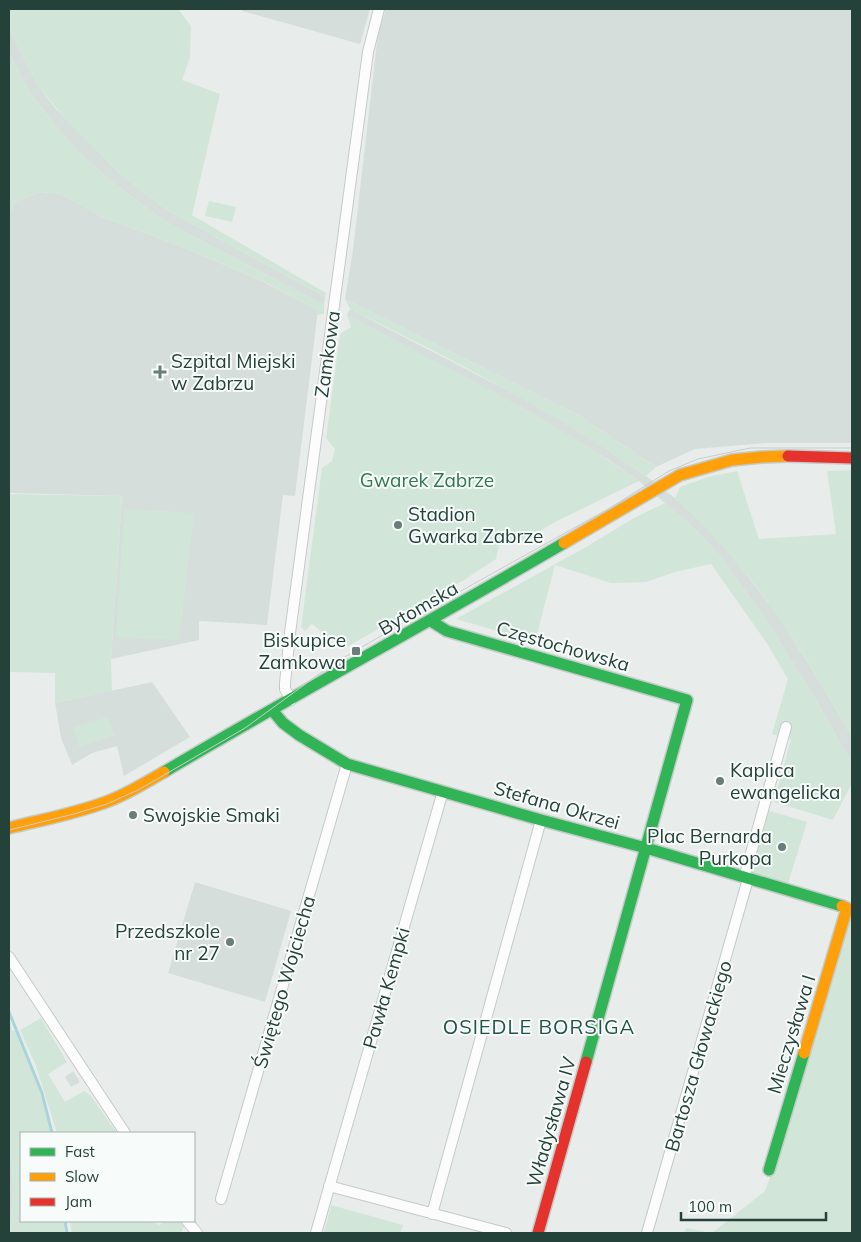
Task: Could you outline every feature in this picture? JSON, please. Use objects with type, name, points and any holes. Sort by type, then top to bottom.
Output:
[{"type":"street","name":"Zamkowa","points":[[291,700],[285,689],[290,633],[368,52],[379,9]]},
{"type":"street","name":"Bytomska","points":[[9,828],[74,812],[123,795],[431,621],[680,475],[708,465],[733,460],[765,457],[852,458]]},
{"type":"street","name":"Częstochowska","points":[[431,621],[447,631],[688,700]]},
{"type":"street","name":"Władysława IV","points":[[538,1233],[688,700]]},
{"type":"street","name":"Stefana Okrzei","points":[[272,710],[283,723],[347,764],[646,848],[847,908]]},
{"type":"street","points":[[746,878],[786,727]]},
{"type":"street","name":"Świętego Wojciecha","points":[[221,1199],[347,764]]},
{"type":"street","name":"Pawła Kempki","points":[[316,1233],[443,791]]},
{"type":"street","points":[[432,1214],[541,820]]},
{"type":"street","name":"Bartosza Głowackiego","points":[[647,1233],[746,878]]},
{"type":"street","name":"Mieczysława I","points":[[769,1170],[847,908]]},
{"type":"street","points":[[9,957],[124,1132]]},
{"type":"street","points":[[329,1186],[506,1233]]},
{"type":"street","points":[[188,1222],[197,1233]]},
{"type":"shaded area","points":[[242,9],[370,9],[360,44],[242,11]]},
{"type":"shaded area","points":[[386,9],[852,9],[852,443],[766,443],[695,449],[656,467],[578,415],[345,299],[353,250],[378,34]]},
{"type":"shaded area","points":[[9,29],[37,84],[55,108],[117,171],[150,198],[174,214],[325,297],[324,305],[170,224],[110,180],[61,133],[29,91],[9,53]]},
{"type":"shaded area","name":"Szpital Miejski w Zabrzu","points":[[41,192],[61,194],[104,218],[170,242],[260,280],[318,310],[295,496],[283,495],[267,625],[199,621],[199,640],[111,659],[122,496],[9,493],[9,214],[16,201]]},
{"type":"shaded area","points":[[350,309],[532,403],[575,428],[675,498],[699,520],[732,556],[780,618],[852,737],[852,764],[823,712],[769,624],[721,557],[693,527],[639,481],[609,460],[528,411],[347,315]]},
{"type":"shaded area","points":[[152,682],[190,737],[124,776],[117,746],[92,753],[72,765],[61,738],[55,703]]},
{"type":"shaded area","name":"Przedszkole nr 27","points":[[195,882],[291,911],[265,1002],[168,973]]},
{"type":"shaded area","points":[[73,1071],[80,1082],[71,1087],[65,1077]]},
{"type":"shaded area","points":[[9,1134],[13,1191],[10,1233],[9,1233]]},
{"type":"green space","points":[[9,9],[178,9],[191,26],[190,58],[182,80],[220,94],[192,215],[326,293],[325,297],[174,214],[150,198],[117,171],[69,124],[37,84],[9,29]]},
{"type":"green space","points":[[9,53],[29,91],[47,115],[84,157],[110,180],[170,224],[324,305],[324,314],[317,315],[318,310],[263,281],[170,242],[104,218],[61,194],[41,192],[16,201],[9,214]]},
{"type":"green space","points":[[209,201],[236,207],[232,222],[205,216]]},
{"type":"green space","points":[[345,299],[578,415],[656,467],[646,476],[611,452],[501,387],[350,309]]},
{"type":"green space","name":"Gwarek Zabrze","points":[[347,315],[533,414],[604,457],[639,481],[555,522],[522,542],[509,539],[499,546],[496,559],[464,580],[343,649],[312,624],[305,631],[301,627],[322,468],[332,461],[335,449],[326,438],[340,334],[351,327]]},
{"type":"green space","points":[[852,470],[852,737],[806,659],[769,603],[727,551],[675,498],[680,487],[708,477],[737,471],[759,539],[836,534],[827,471]]},
{"type":"green space","points":[[9,494],[122,496],[111,659],[112,691],[55,703],[55,673],[9,672]]},
{"type":"green space","points":[[665,503],[693,527],[721,557],[769,624],[823,712],[852,764],[852,783],[833,820],[774,802],[791,739],[772,734],[788,679],[768,645],[711,564],[675,572],[646,582],[611,583],[555,565],[535,642],[456,619],[586,547],[634,518]]},
{"type":"green space","points":[[124,509],[194,513],[179,640],[116,637]]},
{"type":"green space","points":[[108,717],[114,736],[79,747],[73,728]]},
{"type":"green space","name":"Plac Bernarda Purkopa","points":[[767,810],[807,822],[787,887],[751,873]]},
{"type":"green space","points":[[852,899],[852,1233],[712,1233],[765,1191]]},
{"type":"green space","points":[[9,1016],[12,1031],[15,1031],[40,1091],[51,1132],[20,1132],[20,1222],[64,1222],[65,1233],[10,1233],[13,1191],[9,1134]]},
{"type":"green space","points":[[41,1018],[67,1062],[48,1074],[65,1102],[84,1091],[91,1096],[116,1132],[57,1132],[36,1066],[20,1030]]},
{"type":"green space","points":[[331,1205],[403,1225],[400,1233],[324,1233]]},
{"type":"green space","points":[[70,1222],[152,1222],[160,1225],[163,1222],[179,1222],[184,1226],[181,1233],[72,1233]]},
{"type":"green space","points":[[686,1228],[712,1233],[684,1233]]},
{"type":"waterway","points":[[9,1012],[42,1093],[52,1132]]},
{"type":"waterway","points":[[65,1222],[67,1233]]},
{"type":"tram line","points":[[9,830],[107,804],[140,789],[245,728],[333,664],[608,509],[669,471],[698,459],[750,448],[852,448]]},
{"type":"traffic: fast","points":[[164,772],[564,543]]},
{"type":"traffic: fast","points":[[431,621],[447,631],[687,700],[586,1062]]},
{"type":"traffic: fast","points":[[272,710],[283,723],[299,735],[347,764],[646,848],[842,906]]},
{"type":"traffic: fast","points":[[769,1170],[804,1053]]},
{"type":"traffic: slow","points":[[564,543],[680,475],[732,460],[788,456]]},
{"type":"traffic: slow","points":[[9,828],[106,802],[164,772]]},
{"type":"traffic: slow","points":[[804,1053],[847,908],[842,906]]},
{"type":"traffic: jam","points":[[788,456],[852,458]]},
{"type":"traffic: jam","points":[[538,1233],[586,1062]]},
{"type":"place","name":"Szpital Miejski w Zabrzu","points":[[160,372]]},
{"type":"place","name":"Stadion Gwarka Zabrze","points":[[398,525]]},
{"type":"place","name":"Biskupice Zamkowa","points":[[356,651]]},
{"type":"place","name":"Kaplica ewangelicka","points":[[720,781]]},
{"type":"place","name":"Swojskie Smaki","points":[[133,815]]},
{"type":"place","name":"Plac Bernarda Purkopa","points":[[782,847]]},
{"type":"place","name":"Przedszkole nr 27","points":[[230,942]]},
{"type":"district","name":"OSIEDLE BORSIGA","points":[[539,1026]]}]
